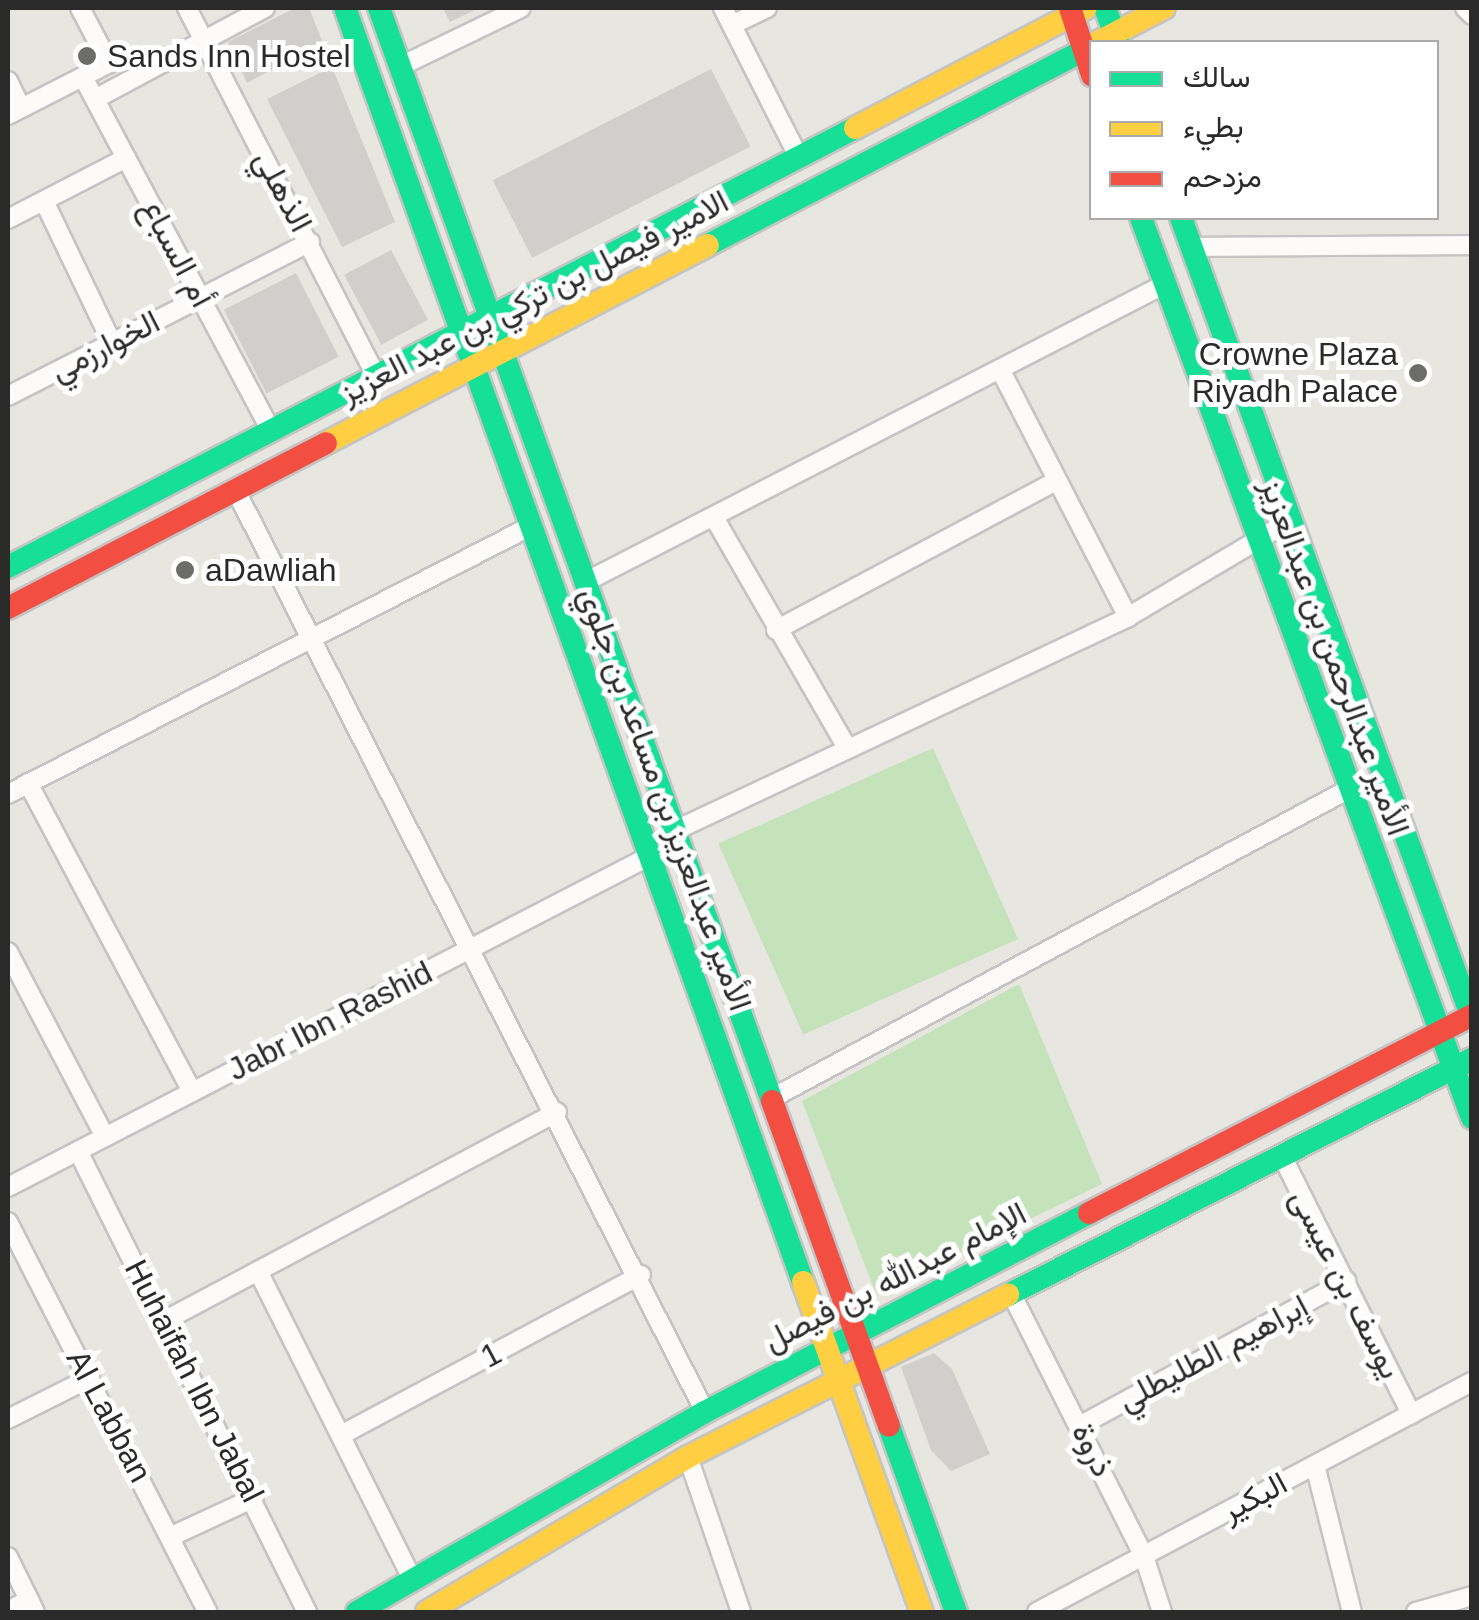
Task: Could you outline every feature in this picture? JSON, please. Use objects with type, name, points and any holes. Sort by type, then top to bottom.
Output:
[{"type":"main road","name":"الأمير عبدالعزيز بن مساعد بن جلوي","points":[[345,8],[477,362],[823,1349],[840,1378],[922,1612]]},
{"type":"main road","name":"الأمير عبدالعزيز بن مساعد بن جلوي","points":[[378,8],[487,313],[591,580],[676,830],[776,1096],[956,1612]]},
{"type":"main road","points":[[1101,40],[1106,8]]},
{"type":"main road","name":"الامير فيصل بن تركي بن عبد العزيز","points":[[1106,40],[1164,8]]},
{"type":"main road","name":"الامير فيصل بن تركي بن عبد العزيز","points":[[8,566],[487,313],[1076,10]]},
{"type":"main road","points":[[1076,10],[1099,40]]},
{"type":"main road","name":"الامير فيصل بن تركي بن عبد العزيز","points":[[8,608],[502,349],[1089,49]]},
{"type":"main road","name":"الأمير عبدالرحمن بن عبدالعزيز","points":[[1142,220],[1256,542],[1439,1032],[1463,1064],[1472,1118]]},
{"type":"main road","name":"الأمير عبدالرحمن بن عبدالعزيز","points":[[1183,220],[1288,522],[1471,1016]]},
{"type":"main road","name":"الإمام عبدالله بن فيصل","points":[[357,1612],[410,1575],[704,1412],[1471,1016]]},
{"type":"main road","name":"الإمام عبدالله بن فيصل","points":[[427,1612],[688,1457],[1463,1064]]},
{"type":"main road","points":[[1182,1166],[1173,1192],[1201,1195]]},
{"type":"main road","points":[[1107,1204],[1134,1210],[1127,1233]]},
{"type":"street","points":[[8,81],[14,111],[109,63],[80,8]]},
{"type":"street","name":"الذهلي","points":[[187,8],[376,375]]},
{"type":"street","points":[[95,99],[266,8]]},
{"type":"street","points":[[400,66],[521,8]]},
{"type":"street","points":[[767,8],[728,16],[797,154]]},
{"type":"street","points":[[1465,8],[1472,15]]},
{"type":"street","name":"أم السباع","points":[[83,76],[271,430]]},
{"type":"street","points":[[8,220],[126,158]]},
{"type":"street","points":[[44,201],[112,343]]},
{"type":"street","name":"الخوارزمي","points":[[8,396],[310,242]]},
{"type":"street","points":[[1192,246],[1472,245]]},
{"type":"street","points":[[591,580],[1002,373],[1164,284]]},
{"type":"street","points":[[1002,373],[1128,618]]},
{"type":"street","points":[[776,630],[1056,482]]},
{"type":"street","points":[[235,489],[641,1274],[704,1412]]},
{"type":"street","points":[[715,519],[846,748]]},
{"type":"street","points":[[676,830],[1128,618],[1288,522]]},
{"type":"street","points":[[8,794],[533,525]]},
{"type":"street","points":[[28,783],[192,1092]]},
{"type":"street","points":[[776,1096],[1349,790]]},
{"type":"street","name":"Jabr Ibn Rashid","points":[[8,1187],[652,855]]},
{"type":"street","points":[[8,952],[105,1137]]},
{"type":"street","points":[[164,1320],[557,1112]]},
{"type":"street","name":"Huhaifah Ibn Jabal","points":[[78,1151],[254,1498],[307,1612]]},
{"type":"street","name":"يوسف بن عيسى","points":[[1281,1154],[1411,1414]]},
{"type":"street","name":"Al Labban","points":[[8,1222],[208,1612]]},
{"type":"street","points":[[258,1271],[410,1575]]},
{"type":"street","name":"1","points":[[340,1435],[641,1274]]},
{"type":"street","name":"إبراهيم الطليطلي","points":[[1080,1424],[1346,1281]]},
{"type":"street","name":"ذروة","points":[[1011,1292],[1144,1556],[1162,1612]]},
{"type":"street","points":[[8,1419],[90,1378]]},
{"type":"street","name":"البكير","points":[[1038,1612],[1472,1382]]},
{"type":"street","points":[[688,1457],[741,1612]]},
{"type":"street","points":[[1316,1465],[1352,1612]]},
{"type":"street","points":[[172,1536],[254,1498]]},
{"type":"street","points":[[8,1557],[32,1606],[8,1611]]},
{"type":"street","points":[[1416,1612],[1470,1600]]},
{"type":"green space","points":[[933,748],[1018,939],[803,1035],[718,844]]},
{"type":"green space","points":[[1019,984],[1102,1184],[876,1294],[802,1101]]},
{"type":"building","points":[[295,8],[309,8],[323,43],[247,83],[228,42]]},
{"type":"building","points":[[443,8],[479,8],[450,22]]},
{"type":"building","points":[[332,67],[395,222],[342,247],[267,99]]},
{"type":"building","points":[[711,69],[750,147],[532,258],[493,180]]},
{"type":"building","points":[[391,250],[428,320],[381,345],[344,275]]},
{"type":"building","points":[[296,273],[339,357],[267,394],[224,310]]},
{"type":"building","points":[[934,1353],[952,1369],[990,1454],[951,1471],[931,1450],[901,1367]]},
{"type":"traffic: fast","points":[[345,8],[803,1282]]},
{"type":"traffic: fast","points":[[379,8],[772,1101]]},
{"type":"traffic: fast","points":[[1105,8],[1117,40]]},
{"type":"traffic: fast","points":[[708,245],[1089,48]]},
{"type":"traffic: fast","points":[[8,567],[855,128]]},
{"type":"traffic: fast","points":[[1142,220],[1472,1118]]},
{"type":"traffic: fast","points":[[1182,220],[1472,1018]]},
{"type":"traffic: fast","points":[[1008,1295],[1472,1059]]},
{"type":"traffic: fast","points":[[357,1612],[705,1412],[1089,1213]]},
{"type":"traffic: fast","points":[[889,1426],[956,1612]]},
{"type":"traffic: slow","points":[[855,128],[1086,8]]},
{"type":"traffic: slow","points":[[1102,40],[1164,8]]},
{"type":"traffic: slow","points":[[326,443],[708,245]]},
{"type":"traffic: slow","points":[[803,1282],[922,1612]]},
{"type":"traffic: slow","points":[[427,1612],[688,1457],[1008,1295]]},
{"type":"traffic: jam","points":[[1070,8],[1089,66]]},
{"type":"traffic: jam","points":[[8,608],[326,443]]},
{"type":"traffic: jam","points":[[1089,1213],[1472,1015]]},
{"type":"traffic: jam","points":[[772,1101],[889,1426]]},
{"type":"place","name":"Sands Inn Hostel","points":[[87,56]]},
{"type":"place","name":"Crowne Plaza Riyadh Palace","points":[[1418,373]]},
{"type":"place","name":"aDawliah","points":[[185,570]]}]
